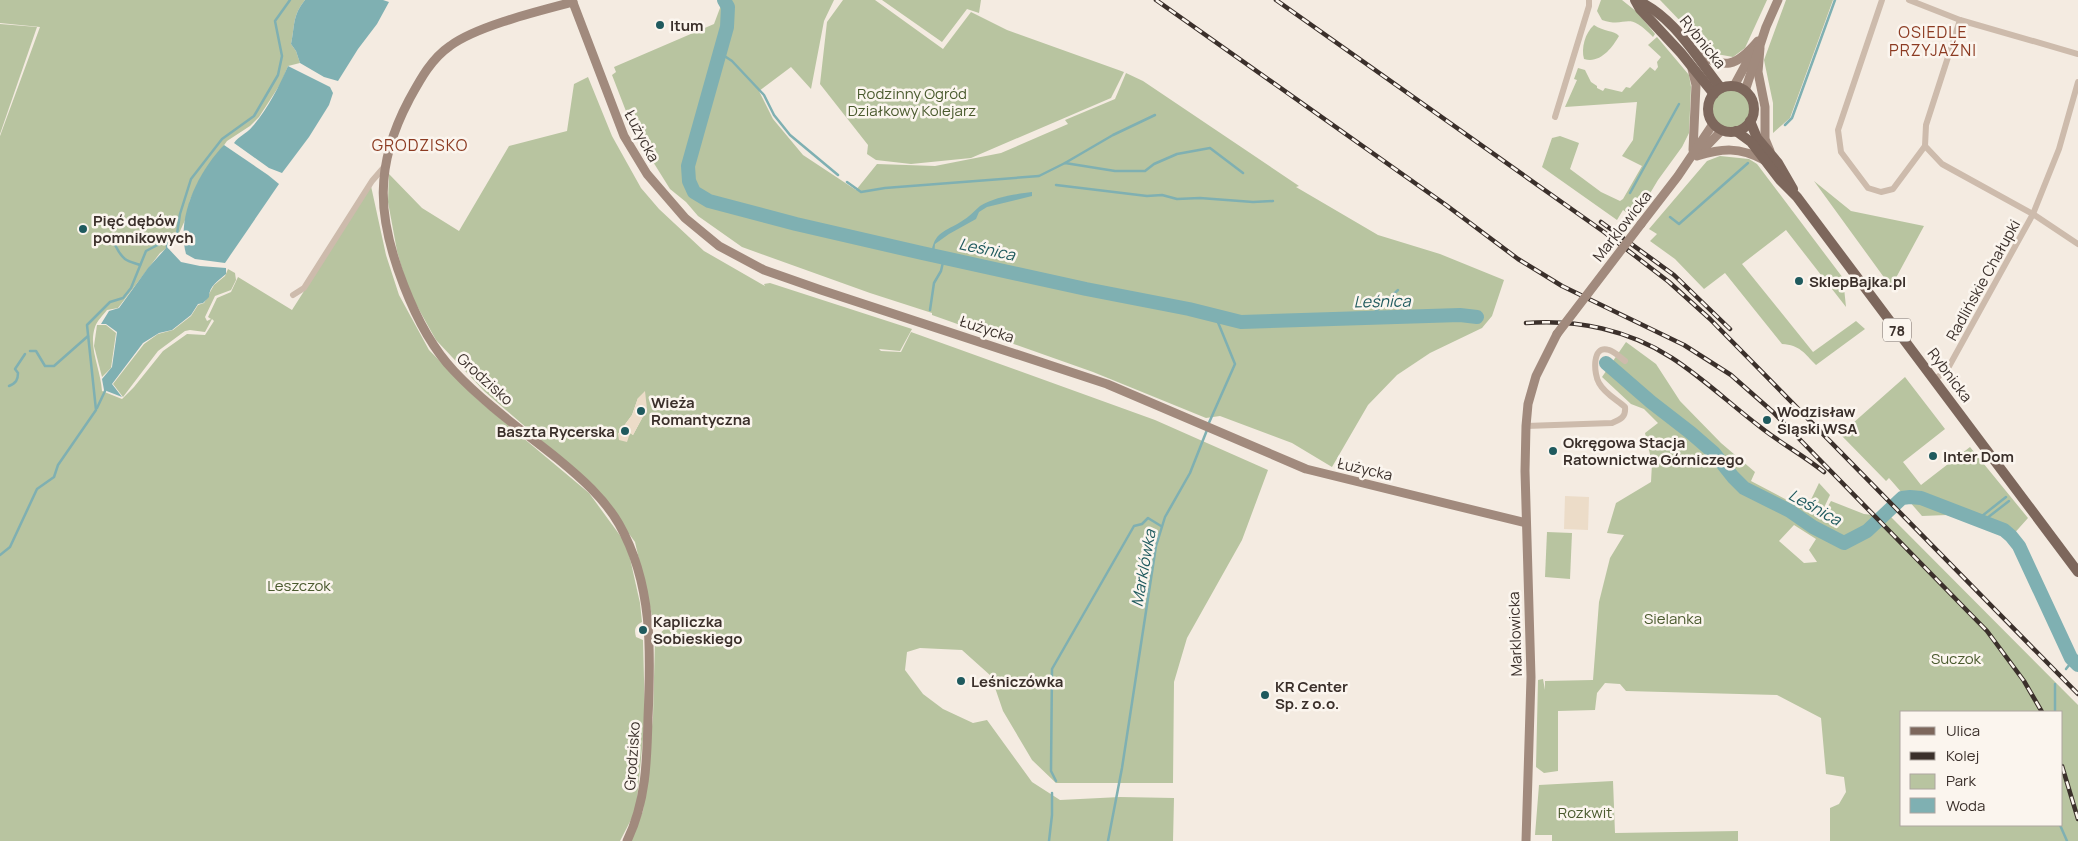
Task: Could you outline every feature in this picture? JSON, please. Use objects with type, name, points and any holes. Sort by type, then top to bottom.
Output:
[{"type":"main road","name":"Rybnicka","points":[[1636,0],[1648,5],[1665,19],[1692,50],[1718,91]]},
{"type":"main road","name":"Rybnicka","points":[[1636,0],[1640,9],[1690,64],[1718,91]]},
{"type":"main road","points":[[1750,121],[1745,127],[1736,132],[1722,130],[1712,124],[1708,110],[1709,102],[1718,91],[1734,86],[1745,91],[1759,44],[1778,0]]},
{"type":"main road","name":"Grodzisko","points":[[573,1],[471,34],[442,52],[420,80],[400,117],[392,137],[385,165],[383,194],[387,237],[410,300],[433,345],[465,382],[589,486],[616,519],[633,556],[640,578],[648,618],[650,665],[645,788],[640,810],[627,841]]},
{"type":"main road","name":"Łużycka","points":[[573,1],[620,127],[635,155],[647,174],[675,208],[719,246],[764,270],[792,281],[1098,381],[1306,469],[1526,522]]},
{"type":"main road","points":[[1692,50],[1714,63],[1729,64],[1742,58],[1759,44]]},
{"type":"main road","points":[[1734,86],[1759,44]]},
{"type":"main road","points":[[1690,64],[1696,85],[1695,154],[1715,150],[1739,150],[1768,158],[1765,139],[1765,107],[1758,72],[1759,44]]},
{"type":"main road","name":"78","points":[[1745,91],[1751,99],[1753,106],[1750,121]]},
{"type":"main road","name":"Rybnicka","points":[[1750,121],[1780,180],[1797,197],[2078,572]]},
{"type":"main road","name":"Marklowicka","points":[[1526,841],[1531,696],[1526,522],[1526,426],[1530,396],[1539,367],[1566,321],[1695,154],[1712,124]]},
{"type":"main road","name":"Marklowicka","points":[[1695,154],[1722,130]]},
{"type":"main road","name":"Rybnicka","points":[[1736,132],[1751,142],[1768,158]]},
{"type":"street","points":[[1882,0],[1838,130],[1841,152],[1868,188],[1881,192],[1893,189],[1925,146],[1926,125],[1960,20]]},
{"type":"street","points":[[1909,0],[1960,20],[2078,54]]},
{"type":"street","points":[[1555,117],[1591,2]]},
{"type":"street","name":"Radlińskie Chałupki","points":[[1934,380],[1947,370],[2033,214],[2059,149],[2078,82]]},
{"type":"street","points":[[1925,146],[1942,164],[2033,214]]},
{"type":"street","name":"Grodzisko","points":[[294,295],[304,288],[372,181],[385,165]]},
{"type":"street","name":"Radlińskie Chałupki","points":[[2033,214],[2078,244]]},
{"type":"street","points":[[1526,426],[1612,423],[1623,418],[1626,414],[1625,407],[1605,392],[1598,382],[1594,363],[1597,355],[1602,350],[1609,350],[1625,361]]},
{"type":"green space","name":"Leszczok","points":[[0,0],[305,0],[296,16],[291,44],[296,51],[300,63],[288,66],[281,83],[259,117],[250,126],[227,141],[200,179],[190,200],[186,218],[175,242],[160,253],[118,308],[107,310],[96,325],[93,342],[102,391],[122,399],[163,351],[187,334],[205,335],[214,321],[212,319],[205,332],[185,331],[158,351],[123,397],[113,384],[144,344],[158,334],[173,330],[191,316],[198,305],[204,303],[214,285],[225,276],[228,269],[235,273],[236,280],[231,290],[215,296],[205,317],[207,321],[211,319],[208,317],[217,298],[231,292],[238,277],[292,310],[371,186],[386,255],[399,295],[429,350],[478,400],[589,493],[627,545],[640,603],[642,622],[636,626],[635,632],[636,637],[643,640],[645,718],[636,810],[620,841],[0,841],[0,136],[40,27],[0,23]]},
{"type":"green space","points":[[723,0],[834,0],[824,21],[811,89],[791,67],[759,91],[773,119],[803,155],[856,190],[877,164],[935,166],[1001,153],[1068,124],[1065,120],[1115,99],[1126,73],[1143,81],[1299,186],[1296,187],[1378,235],[1440,254],[1504,280],[1492,316],[1482,328],[1430,353],[1397,375],[1368,405],[1332,467],[1292,443],[1220,416],[1206,418],[1093,372],[932,315],[932,313],[742,247],[698,216],[686,202],[670,189],[629,119],[612,75],[616,72],[614,67],[714,24]]},
{"type":"green space","name":"Rodzinny Ogród Działkowy Kolejarz","points":[[843,0],[875,0],[943,49],[971,12],[1007,30],[1124,72],[1111,98],[971,158],[911,164],[876,160],[867,154],[868,145],[820,84],[827,22]]},
{"type":"green space","points":[[882,0],[981,0],[979,13],[967,9],[942,42]]},
{"type":"green space","points":[[1601,0],[1622,0],[1637,12],[1655,34],[1653,37],[1632,22],[1617,23],[1602,20],[1597,11]]},
{"type":"green space","points":[[1660,0],[1767,0],[1745,48],[1733,57],[1711,53]]},
{"type":"green space","points":[[1786,0],[1833,0],[1790,118],[1773,133],[1773,103],[1764,60]]},
{"type":"green space","points":[[0,24],[37,27],[0,134]]},
{"type":"green space","points":[[1594,25],[1619,36],[1605,54],[1595,59],[1584,59],[1584,41]]},
{"type":"green space","points":[[1657,37],[1689,75],[1691,87],[1689,133],[1682,147],[1658,180],[1637,215],[1635,213],[1633,217],[1623,210],[1617,220],[1542,167],[1552,138],[1560,136],[1579,143],[1570,169],[1601,192],[1620,201],[1623,199],[1642,166],[1622,156],[1633,140],[1637,102],[1565,107],[1577,80],[1574,79],[1578,68],[1585,70],[1591,82],[1597,88],[1603,91],[1605,88],[1622,92],[1626,87],[1630,88],[1650,67],[1655,71],[1658,67],[1657,62],[1661,57],[1648,45]]},
{"type":"green space","points":[[588,77],[612,136],[641,188],[659,209],[704,251],[765,286],[764,284],[770,283],[912,329],[900,351],[879,349],[881,351],[901,352],[911,332],[1155,420],[1268,470],[1242,540],[1187,638],[1174,682],[1173,783],[1056,783],[1032,760],[1003,711],[991,676],[962,650],[920,648],[907,652],[905,670],[923,694],[943,709],[973,723],[987,720],[1032,782],[1060,800],[1120,797],[1174,798],[1173,841],[630,841],[643,811],[653,717],[655,638],[671,623],[668,618],[661,622],[653,620],[635,542],[594,486],[484,391],[436,340],[408,290],[397,251],[388,202],[389,174],[422,208],[459,231],[509,146],[567,131],[574,84]],"holes":[[[638,398],[647,409],[633,435],[630,433],[618,434],[632,415]]]},
{"type":"green space","points":[[1731,90],[1744,96],[1750,109],[1744,122],[1731,128],[1718,122],[1712,109],[1718,96]]},
{"type":"green space","points":[[1720,156],[1749,159],[1757,164],[1843,278],[1846,307],[1786,230],[1742,264],[1813,352],[1856,321],[1865,329],[1816,365],[1798,348],[1782,344],[1725,273],[1704,289],[1675,259],[1650,241],[1657,234],[1649,229],[1707,161]]},
{"type":"green space","points":[[1814,181],[1851,211],[1924,226],[1891,287]]},
{"type":"green space","points":[[97,325],[106,325],[116,333],[111,368],[102,377],[94,346]]},
{"type":"green space","points":[[1626,342],[1656,364],[1680,401],[1721,443],[1755,472],[1751,481],[1821,518],[1831,501],[1864,514],[1891,517],[2078,705],[2078,841],[1830,841],[1830,808],[1839,804],[1846,792],[1844,777],[1826,774],[1821,718],[1777,695],[1626,691],[1620,684],[1605,683],[1597,693],[1595,710],[1558,711],[1558,771],[1544,773],[1536,767],[1538,680],[1543,679],[1545,690],[1545,681],[1593,680],[1599,602],[1610,558],[1624,535],[1607,533],[1616,503],[1651,482],[1652,463],[1645,433],[1658,423],[1644,409],[1631,404],[1602,377]],"holes":[[[1794,525],[1816,539],[1809,550],[1817,562],[1804,563],[1779,541]]]},
{"type":"green space","points":[[1905,377],[1945,429],[1903,462],[1921,485],[1970,447],[2028,518],[2011,537],[1947,515],[1922,516],[1889,478],[1886,481],[1842,436],[1844,431]]},
{"type":"green space","points":[[1819,483],[1830,495],[1820,516],[1807,508]]},
{"type":"green space","points":[[1547,532],[1572,533],[1570,579],[1545,577]]},
{"type":"green space","name":"Rozkwit","points":[[1613,781],[1615,833],[1738,831],[1738,841],[1552,841],[1552,835],[1535,835],[1539,785]]},
{"type":"shaded area","points":[[645,391],[647,409],[633,435],[630,433],[627,442],[619,440],[618,434],[632,415],[638,398]]},
{"type":"shaded area","points":[[1565,496],[1589,497],[1588,530],[1564,529]]},
{"type":"water","points":[[305,0],[383,0],[389,2],[377,24],[358,49],[338,81],[324,77],[300,63],[296,51],[291,44],[296,16]]},
{"type":"water","points":[[288,66],[330,87],[333,93],[329,105],[309,137],[282,173],[269,168],[234,143],[250,129],[263,113],[277,90]]},
{"type":"water","points":[[224,145],[279,184],[225,263],[195,259],[186,254],[184,240],[184,225],[192,196],[206,168]]},
{"type":"water","points":[[1032,192],[1032,196],[987,207],[979,212],[976,219],[935,244],[934,256],[931,255],[932,247],[941,233],[965,219],[980,206],[998,198]]},
{"type":"water","points":[[167,247],[181,262],[226,268],[226,274],[214,284],[209,297],[203,303],[198,304],[191,315],[172,330],[159,333],[143,343],[112,384],[122,397],[104,390],[102,379],[112,367],[117,332],[106,324],[101,324],[109,311],[119,308],[148,268]]},
{"type":"waterway","points":[[174,236],[177,234],[180,214],[191,179],[222,139],[254,116],[278,75],[282,56],[275,21],[290,0]]},
{"type":"waterway","name":"Leśnica","points":[[724,0],[728,7],[727,27],[688,166],[689,181],[694,192],[709,201],[796,224],[922,253],[1086,289],[1189,309],[1241,322],[1460,315],[1477,317]]},
{"type":"waterway","points":[[1785,125],[1792,118],[1835,0]]},
{"type":"waterway","points":[[720,53],[732,61],[764,95],[774,115],[790,135],[838,175]]},
{"type":"waterway","points":[[1630,193],[1679,104]]},
{"type":"waterway","points":[[1065,163],[1113,135],[1155,115]]},
{"type":"waterway","points":[[847,182],[861,192],[885,188],[1039,176],[1065,163],[1115,171],[1145,171],[1154,164],[1177,154],[1210,148],[1243,173]]},
{"type":"waterway","points":[[1670,217],[1679,224],[1748,163]]},
{"type":"waterway","points":[[1056,185],[1147,196],[1162,195],[1177,199],[1273,201]]},
{"type":"waterway","points":[[95,236],[108,237],[125,259],[140,265]]},
{"type":"waterway","points":[[0,555],[10,547],[37,489],[54,477],[58,465],[96,410],[87,325],[110,302],[123,298],[131,288],[146,251],[173,237]]},
{"type":"waterway","points":[[175,238],[182,237]]},
{"type":"waterway","points":[[167,240],[167,247]]},
{"type":"waterway","points":[[930,310],[934,283],[941,271],[944,258]]},
{"type":"waterway","points":[[1370,317],[1398,290]]},
{"type":"waterway","name":"Marklówka","points":[[1208,425],[1235,364],[1215,315]]},
{"type":"waterway","points":[[30,351],[36,351],[45,366],[54,366],[88,336]]},
{"type":"waterway","points":[[9,386],[17,379],[18,373],[15,369],[25,354]]},
{"type":"waterway","name":"Leśnica","points":[[1606,363],[1714,453],[1744,488],[1790,511],[1813,527],[1844,543],[1867,531],[1902,498],[1910,497],[1921,498],[2004,530],[2019,546],[2071,658],[2078,665]]},
{"type":"waterway","points":[[97,408],[105,391]]},
{"type":"waterway","name":"Marklówka","points":[[1108,841],[1122,768],[1156,546],[1165,517],[1190,473],[1207,430]]},
{"type":"waterway","points":[[1977,520],[2006,497]]},
{"type":"waterway","points":[[1982,522],[2009,501]]},
{"type":"waterway","points":[[1056,781],[1051,771],[1052,669],[1134,526],[1142,524],[1148,518],[1161,526]]},
{"type":"waterway","points":[[2066,669],[2073,660]]},
{"type":"waterway","points":[[2055,684],[2055,711]]},
{"type":"waterway","points":[[1049,841],[1052,793]]},
{"type":"waterway","points":[[2060,826],[2067,841]]},
{"type":"railway","points":[[1156,0],[1446,205],[1518,259],[1562,286],[1684,345],[1731,375],[1773,412],[1987,631],[2024,681],[2041,711]]},
{"type":"railway","points":[[1276,0],[1604,232],[1669,282],[1710,319],[2078,694]]},
{"type":"railway","points":[[1601,222],[1674,275],[1730,329]]},
{"type":"railway","points":[[1526,323],[1564,323],[1602,328],[1655,348],[1683,366],[1748,418],[1824,472]]},
{"type":"railway","points":[[2063,769],[2078,819]]},
{"type":"place","name":"Itum","points":[[660,25]]},
{"type":"place","name":"Pięć dębów pomnikowych","points":[[83,229]]},
{"type":"place","name":"SklepBajka.pl","points":[[1799,281]]},
{"type":"place","name":"Wieża Romantyczna","points":[[641,411]]},
{"type":"place","name":"Wodzisław Śląski WSA","points":[[1767,420]]},
{"type":"place","name":"Baszta Rycerska","points":[[625,431]]},
{"type":"place","name":"Okręgowa Stacja Ratownictwa Górniczego","points":[[1553,451]]},
{"type":"place","name":"Inter Dom","points":[[1933,456]]},
{"type":"place","name":"Kapliczka Sobieskiego","points":[[643,630]]},
{"type":"place","name":"Leśniczówka","points":[[961,681]]},
{"type":"place","name":"KR Center Sp. z o.o.","points":[[1265,695]]},
{"type":"district","name":"OSIEDLE PRZYJAŹNI","points":[[1933,41]]},
{"type":"district","name":"GRODZISKO","points":[[420,145]]},
{"type":"park label","name":"Sielanka","points":[[1673,618]]},
{"type":"park label","name":"Suczok","points":[[1956,658]]}]
